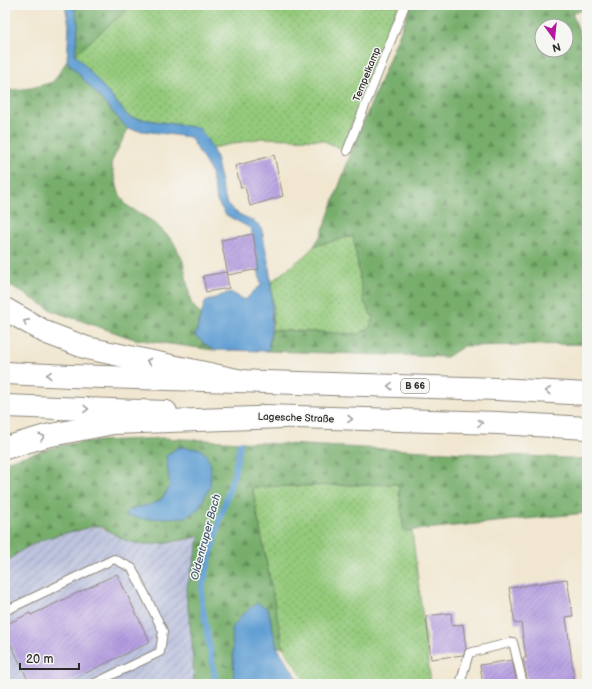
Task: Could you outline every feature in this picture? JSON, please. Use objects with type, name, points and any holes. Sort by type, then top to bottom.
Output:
[{"type":"highway","points":[[5,309],[47,333],[87,348],[242,381]]},
{"type":"highway","name":"B 66","points":[[5,373],[498,389],[587,394]]},
{"type":"highway","name":"Lagesche Straße","points":[[5,406],[283,417],[498,423],[587,428]]},
{"type":"highway","points":[[5,448],[46,436],[113,423],[283,417]]},
{"type":"lane","name":"Tempelkamp","points":[[346,151],[405,5]]},
{"type":"lane","points":[[5,611],[114,559],[132,568],[163,631],[160,652],[93,684]]},
{"type":"lane","points":[[460,684],[469,653],[513,642],[523,684]]},
{"type":"shaded area","points":[[97,526],[131,543],[160,544],[176,542],[200,535],[186,592],[192,642],[194,684],[5,684],[5,563],[19,551],[38,541],[56,535]]},
{"type":"green space","points":[[74,5],[133,5],[75,54],[78,25]]},
{"type":"green space","points":[[133,5],[399,5],[342,149],[322,140],[262,138],[212,148],[199,128],[129,117],[75,54]]},
{"type":"green space","points":[[411,5],[585,5],[585,9],[572,13],[574,18],[534,18],[534,58],[574,58],[574,18],[587,53],[587,344],[464,346],[447,357],[268,351],[272,330],[359,334],[370,328],[373,317],[364,302],[353,236],[314,246],[321,235],[351,153]]},
{"type":"green space","points":[[67,61],[128,129],[111,163],[119,193],[126,205],[155,223],[173,241],[183,261],[191,303],[201,315],[195,336],[213,350],[134,339],[53,311],[5,282],[5,91],[31,88],[53,82]]},
{"type":"green space","points":[[353,236],[364,302],[373,317],[370,328],[359,334],[272,330],[273,308],[271,282],[304,256],[314,246]]},
{"type":"green space","points":[[163,438],[587,459],[587,513],[404,531],[398,484],[252,487],[283,647],[277,647],[268,609],[234,651],[234,684],[194,684],[192,642],[186,592],[200,536],[165,543],[138,544],[126,541],[101,527],[94,526],[40,541],[23,550],[5,563],[5,462],[62,445],[80,442]],"holes":[[[170,487],[161,518],[145,519],[130,509],[148,506],[157,502]]]},
{"type":"green space","points":[[398,484],[404,531],[412,531],[431,684],[307,684],[283,647],[252,487]]},
{"type":"water","points":[[65,5],[74,5],[78,25],[75,54],[129,117],[199,128],[215,154],[223,192],[228,205],[238,213],[258,224],[261,228],[268,259],[272,298],[268,351],[213,350],[195,336],[205,302],[230,292],[245,300],[261,286],[253,235],[250,228],[226,215],[217,201],[211,172],[190,137],[128,129],[67,61],[69,25]]},
{"type":"water","points":[[178,447],[200,449],[206,454],[211,466],[210,487],[198,509],[186,517],[145,519],[124,514],[132,509],[156,503],[163,497],[170,487],[166,456]]},
{"type":"water","points":[[257,603],[268,609],[277,647],[301,684],[234,684],[232,629],[241,616]]},
{"type":"building","points":[[274,155],[283,196],[250,206],[245,187],[241,188],[235,166]]},
{"type":"building","points":[[253,234],[259,269],[228,275],[221,240]]},
{"type":"building","points":[[226,272],[229,288],[206,292],[203,276]]},
{"type":"building","points":[[117,574],[150,642],[63,684],[30,684],[5,632],[5,625],[30,613],[31,615]]},
{"type":"building","points":[[567,579],[573,616],[566,617],[575,684],[528,684],[523,658],[526,658],[521,623],[515,624],[509,588]]},
{"type":"building","points":[[451,613],[452,626],[463,624],[466,649],[463,655],[431,659],[426,616]]},
{"type":"building","points":[[512,660],[517,684],[483,684],[480,665]]},
{"type":"waterway","name":"Oldentruper Bach","points":[[216,684],[202,604],[202,589],[217,529],[234,474],[240,444]]}]
